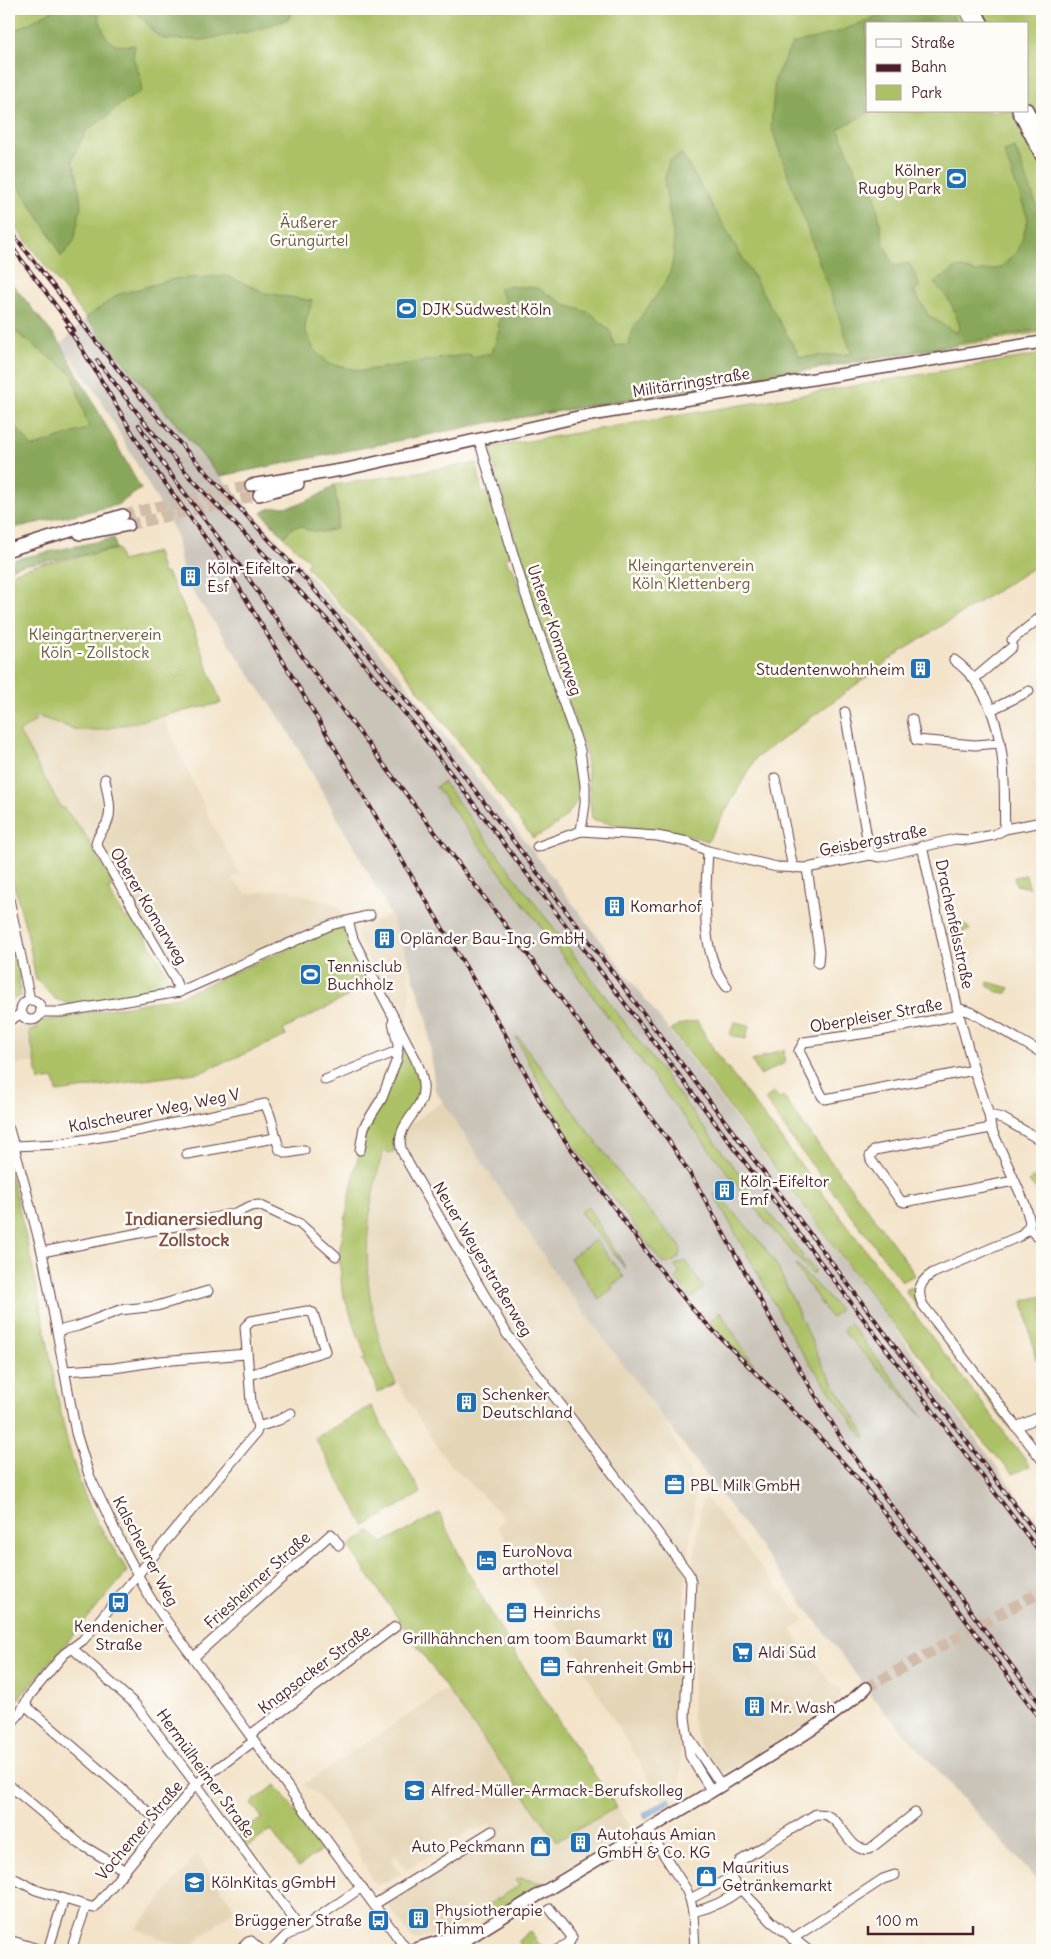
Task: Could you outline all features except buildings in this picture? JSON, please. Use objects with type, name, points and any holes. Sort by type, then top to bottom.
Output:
[{"type":"main road","points":[[965,9],[972,22]]},
{"type":"main road","points":[[975,9],[982,22]]},
{"type":"main road","points":[[1028,111],[1042,138]]},
{"type":"main road","points":[[1019,112],[1042,157]]},
{"type":"main road","name":"Militärringstraße","points":[[251,485],[347,469],[607,412],[1042,342]]},
{"type":"main road","name":"Militärringstraße","points":[[259,495],[347,469]]},
{"type":"main road","points":[[13,548],[126,520]]},
{"type":"main road","points":[[450,1950],[819,1726],[866,1688]]},
{"type":"main road","points":[[412,1950],[486,1927]]},
{"type":"street","name":"Unterer Komarweg","points":[[480,440],[523,587],[580,750],[585,786],[585,804],[581,831]]},
{"type":"street","points":[[974,678],[1042,617]]},
{"type":"street","points":[[954,660],[963,666],[974,678],[991,710],[1000,743],[1006,829]]},
{"type":"street","points":[[991,710],[1029,691]]},
{"type":"street","points":[[845,712],[870,854]]},
{"type":"street","points":[[912,719],[916,740],[975,744],[1000,743]]},
{"type":"street","points":[[775,778],[793,868]]},
{"type":"street","name":"Oberer Komarweg","points":[[105,779],[109,800],[109,816],[107,824],[96,838],[96,844],[174,978],[180,992]]},
{"type":"street","name":"Geisbergstraße","points":[[581,831],[657,836],[688,842],[708,851],[765,865],[807,868],[870,854],[880,857],[907,852],[922,846],[994,836],[1006,829],[1042,822]]},
{"type":"street","points":[[537,847],[581,831]]},
{"type":"street","name":"Drachenfelsstraße","points":[[922,846],[958,1012],[974,1070],[989,1115],[991,1128],[1025,1204],[1030,1222],[1028,1228]]},
{"type":"street","points":[[708,851],[707,924],[710,953],[715,969],[727,988]]},
{"type":"street","points":[[807,868],[819,951],[818,963]]},
{"type":"street","points":[[9,899],[30,1000]]},
{"type":"street","name":"Oberer Komarweg","points":[[41,1012],[62,1012],[166,996],[180,992],[331,925],[370,915]]},
{"type":"street","name":"Neuer Weyerstraßerweg","points":[[348,921],[353,939],[416,1060],[422,1077],[423,1091],[420,1105],[403,1127],[400,1137],[401,1148],[408,1163],[507,1334],[689,1574],[691,1582],[685,1718],[687,1734],[717,1789]]},
{"type":"street","points":[[30,1000],[39,1003],[41,1012],[32,1020],[24,1017],[22,1013],[22,1006],[30,1000]]},
{"type":"street","name":"Drachenfelsstraße","points":[[958,1012],[972,1012],[1042,1053]]},
{"type":"street","name":"Oberpleiser Straße","points":[[958,1012],[875,1032],[804,1042],[798,1051],[825,1099],[974,1070]]},
{"type":"street","points":[[9,1021],[22,1013]]},
{"type":"street","points":[[360,1150],[364,1127],[382,1098],[398,1053],[393,1023],[395,1020]]},
{"type":"street","points":[[324,1080],[392,1053],[398,1053]]},
{"type":"street","name":"Kalscheurer Weg, Weg V","points":[[14,1146],[60,1144],[141,1130],[264,1104],[268,1111],[274,1138]]},
{"type":"street","points":[[989,1115],[1002,1118],[1042,1141]]},
{"type":"street","points":[[991,1128],[875,1150],[870,1156],[874,1165],[900,1200],[904,1202],[1014,1180]]},
{"type":"street","name":"Kalscheurer Weg","points":[[9,1129],[42,1252],[76,1433],[89,1475],[123,1547],[149,1596],[407,1950]]},
{"type":"street","points":[[187,1154],[274,1138],[280,1150],[287,1153],[304,1150]]},
{"type":"street","points":[[42,1252],[196,1222],[259,1205],[300,1224],[336,1256]]},
{"type":"street","points":[[1042,1240],[1028,1228],[1020,1236],[926,1277],[920,1286],[919,1294],[923,1305],[1042,1460]]},
{"type":"street","points":[[57,1331],[78,1326],[120,1310],[157,1306],[208,1290]]},
{"type":"street","points":[[9,1726],[35,1688],[64,1654],[83,1640],[256,1433],[258,1427],[251,1403],[245,1327],[251,1320],[307,1311],[313,1313],[326,1352],[249,1375]]},
{"type":"street","points":[[64,1370],[114,1368],[160,1361],[246,1354]]},
{"type":"street","points":[[258,1427],[279,1420],[291,1413]]},
{"type":"street","points":[[1016,1427],[1042,1416]]},
{"type":"street","name":"Friesheimer Straße","points":[[194,1657],[331,1534],[339,1544]]},
{"type":"street","name":"Knapsacker Straße","points":[[252,1738],[395,1628]]},
{"type":"street","name":"Hermülheimer Straße","points":[[72,1648],[136,1704],[301,1929]]},
{"type":"street","points":[[25,1705],[162,1824]]},
{"type":"street","name":"Vochemer Straße","points":[[86,1906],[94,1908],[196,1784],[252,1738]]},
{"type":"street","points":[[9,1785],[80,1844],[124,1870]]},
{"type":"street","points":[[690,1899],[730,1878],[740,1861],[816,1814],[827,1815],[834,1819],[858,1849],[864,1851],[870,1849],[915,1813]]},
{"type":"street","points":[[648,1830],[690,1899],[693,1912],[695,1950]]},
{"type":"street","points":[[375,1904],[492,1831]]},
{"type":"street","points":[[792,1950],[796,1941],[883,1879],[895,1875]]},
{"type":"street","points":[[9,1876],[36,1890],[86,1906],[71,1950]]},
{"type":"street","points":[[730,1878],[740,1890],[808,1950]]},
{"type":"street","points":[[272,1950],[287,1935],[301,1929],[362,1887]]},
{"type":"street","points":[[693,1912],[708,1908],[740,1890]]},
{"type":"street","points":[[48,1950],[64,1900]]},
{"type":"street","points":[[550,1909],[572,1937],[569,1943],[557,1950]]},
{"type":"street","points":[[9,1940],[41,1950]]},
{"type":"street","points":[[240,1950],[251,1941],[261,1950]]},
{"type":"shaded area","points":[[86,318],[220,476],[399,675],[885,1315],[1042,1528],[1042,1886],[878,1704],[559,1279],[435,1090],[427,1018],[399,936],[383,899],[286,727],[184,579],[176,533],[96,392],[61,344]]},
{"type":"shaded area","points":[[37,716],[77,730],[92,731],[163,717],[211,821],[240,874],[231,878],[247,894],[283,889],[335,904],[343,911],[340,916],[191,983],[179,979],[171,962],[164,957],[99,849],[90,844],[84,833],[63,809],[19,732],[32,725],[33,718]]},
{"type":"shaded area","points":[[389,915],[397,932],[397,937],[399,936],[408,972],[410,991],[408,1022],[401,1025],[358,939],[357,931],[359,928]]},
{"type":"shaded area","points":[[36,1022],[38,1029],[29,1031],[35,1062],[9,1066],[9,1029]]},
{"type":"shaded area","points":[[443,1101],[559,1279],[664,1417],[696,1487],[685,1589],[680,1789],[662,1800],[498,1527],[505,1518],[449,1463],[427,1432],[388,1367],[366,1288],[370,1198],[390,1138]]},
{"type":"shaded area","points":[[1042,1203],[1042,1232],[1033,1212],[1036,1205]]},
{"type":"shaded area","points":[[706,1498],[804,1620],[791,1631],[830,1681],[841,1690],[838,1701],[816,1718],[729,1771],[724,1772],[715,1769],[700,1745],[692,1718],[696,1588],[704,1589],[696,1578],[693,1566],[702,1501]]},
{"type":"shaded area","name":"Alfred-Müller-Armack-Berufskolleg","points":[[447,1689],[557,1841],[617,1807],[633,1830],[482,1918],[418,1940],[411,1937],[385,1901],[496,1835],[490,1823],[481,1829],[473,1829],[406,1870],[396,1856],[392,1859],[401,1874],[378,1885],[373,1882],[353,1842],[318,1795],[303,1785]]},
{"type":"shaded area","name":"KölnKitas gGmbH","points":[[197,1854],[235,1909],[187,1949],[136,1929]]},
{"type":"green space","name":"Äußerer Grüngürtel","points":[[9,9],[1042,9],[1042,332],[487,423],[220,476],[86,318],[9,219]]},
{"type":"green space","points":[[55,9],[93,9],[97,11],[105,34],[112,43],[125,46],[135,45],[133,57],[141,79],[141,91],[116,107],[108,116],[86,131],[72,160],[78,179],[81,206],[74,241],[61,257],[44,225],[11,174],[9,175],[9,34]]},
{"type":"green space","points":[[135,9],[293,9],[289,19],[249,32],[202,40],[164,39],[154,33]]},
{"type":"green space","points":[[895,9],[950,9],[955,22],[866,22],[866,112],[870,112],[838,129],[861,183],[872,180],[884,245],[894,266],[909,263],[920,286],[914,291],[929,316],[956,333],[960,327],[953,308],[934,283],[958,267],[976,272],[1001,268],[1019,249],[1028,219],[1004,152],[1015,148],[1042,219],[1042,329],[487,423],[220,476],[86,318],[117,295],[173,279],[227,276],[266,293],[313,301],[306,319],[305,330],[314,350],[330,364],[362,371],[470,354],[471,357],[492,353],[500,327],[498,326],[504,298],[498,289],[508,286],[538,288],[566,305],[591,313],[611,332],[614,346],[630,345],[634,328],[661,289],[670,272],[674,248],[665,178],[669,161],[682,154],[800,357],[852,354],[771,127],[775,78],[792,44],[838,32]]},
{"type":"green space","points":[[9,280],[61,344],[141,489],[117,505],[9,529],[9,418],[32,447],[89,428],[72,374],[9,327]]},
{"type":"green space","points":[[9,327],[73,374],[89,429],[32,447],[9,418]]},
{"type":"green space","name":"Kleingartenverein Köln Klettenberg","points":[[1042,354],[1042,562],[899,653],[756,758],[708,841],[680,834],[606,823],[592,819],[585,749],[528,587],[491,454],[493,447]]},
{"type":"green space","points":[[477,463],[482,493],[491,492],[499,526],[510,556],[506,558],[508,565],[513,568],[545,665],[570,730],[581,777],[579,795],[570,811],[557,824],[533,838],[392,656],[344,609],[306,566],[309,561],[284,537],[293,527],[303,526],[307,530],[339,517],[334,485]]},
{"type":"green space","points":[[334,485],[339,517],[336,529],[322,532],[306,530],[303,526],[293,527],[284,537],[262,513],[273,508],[291,506],[303,502],[319,495]]},
{"type":"green space","points":[[114,538],[116,549],[17,566],[9,570],[9,562],[16,559]]},
{"type":"green space","name":"Kleingärtnerverein Köln - Zollstock","points":[[118,549],[121,561],[157,552],[163,574],[167,573],[191,622],[221,703],[100,730],[77,730],[37,716],[34,718],[36,721],[19,732],[62,809],[64,808],[84,833],[114,886],[108,889],[125,918],[133,915],[173,984],[168,990],[72,1005],[55,999],[36,980],[27,932],[9,867],[9,574],[36,565]]},
{"type":"green space","points":[[443,782],[752,1191],[745,1195],[666,1094],[436,787]]},
{"type":"green space","points":[[1026,875],[1029,888],[1016,885],[1014,877]]},
{"type":"green space","points":[[965,924],[970,930],[950,935],[948,927]]},
{"type":"green space","points":[[9,927],[16,952],[21,996],[9,1001]]},
{"type":"green space","points":[[337,927],[345,930],[373,983],[283,1030],[286,1036],[202,1072],[57,1092],[54,1079],[39,1081],[29,1031],[37,1029],[36,1022],[178,997]]},
{"type":"green space","points":[[988,982],[1010,988],[1007,993],[998,992],[987,984]]},
{"type":"green space","points":[[697,1021],[715,1052],[1030,1466],[1013,1474],[971,1427],[943,1390],[936,1375],[885,1314],[671,1030],[678,1025]]},
{"type":"green space","points":[[734,1022],[749,1025],[746,1039],[730,1035]]},
{"type":"green space","points":[[400,1034],[416,1066],[420,1091],[412,1109],[395,1136],[393,1141],[395,1151],[389,1153],[384,1150],[370,1209],[368,1268],[370,1298],[384,1355],[396,1383],[377,1393],[376,1384],[362,1359],[366,1357],[342,1291],[339,1254],[354,1173],[367,1125],[388,1090]]},
{"type":"green space","points":[[518,1037],[643,1205],[678,1243],[681,1252],[678,1258],[663,1264],[569,1139],[516,1038]]},
{"type":"green space","points":[[784,1049],[785,1063],[760,1075],[752,1061]]},
{"type":"green space","points":[[774,1092],[779,1099],[783,1096],[915,1275],[902,1281],[795,1143],[765,1099]]},
{"type":"green space","points":[[9,1168],[30,1256],[72,1459],[94,1515],[128,1571],[9,1710]]},
{"type":"green space","points":[[1033,1177],[1042,1182],[1042,1189],[1036,1190],[1029,1182]]},
{"type":"green space","points":[[715,1193],[757,1238],[778,1268],[823,1366],[866,1436],[864,1438],[797,1345]]},
{"type":"green space","points":[[751,1193],[755,1195],[803,1256],[801,1258],[804,1262],[806,1260],[815,1271],[812,1274],[766,1222],[747,1197]]},
{"type":"green space","points":[[588,1207],[626,1269],[580,1212]]},
{"type":"green space","points":[[595,1240],[624,1277],[611,1286],[613,1288],[599,1299],[570,1258]]},
{"type":"green space","points":[[685,1261],[704,1288],[691,1298],[675,1278],[680,1273],[674,1266]]},
{"type":"green space","points":[[795,1265],[840,1310],[831,1318]]},
{"type":"green space","points":[[915,1287],[916,1299],[931,1322],[906,1293],[907,1289]]},
{"type":"green space","points":[[1042,1296],[1042,1358],[1036,1360],[1023,1301]]},
{"type":"green space","points":[[720,1312],[753,1364],[751,1365],[709,1323]]},
{"type":"green space","points":[[849,1323],[924,1418],[842,1330]]},
{"type":"green space","points":[[935,1326],[1012,1427],[1009,1428],[933,1327]]},
{"type":"green space","points":[[371,1406],[421,1493],[365,1526],[315,1438]]},
{"type":"green space","points":[[439,1513],[499,1627],[545,1700],[617,1807],[557,1841],[447,1689],[348,1546],[370,1532],[383,1543]]},
{"type":"green space","points":[[276,1785],[323,1849],[298,1867],[271,1830],[246,1848],[237,1836],[262,1818],[251,1803]]},
{"type":"green space","points":[[520,1878],[543,1883],[483,1918],[486,1904],[519,1886],[516,1880]]},
{"type":"green space","points":[[529,1931],[542,1947],[536,1950],[525,1950],[518,1941]]},
{"type":"water","points":[[669,1798],[672,1802],[645,1818],[643,1814]]},
{"type":"tunnel","points":[[123,515],[251,485]]},
{"type":"tunnel","points":[[128,525],[259,495]]},
{"type":"tunnel","points":[[866,1688],[1042,1591]]},
{"type":"railway","points":[[9,229],[130,385],[184,448],[309,583],[419,716],[1042,1541]]},
{"type":"railway","points":[[9,243],[74,330]]},
{"type":"railway","points":[[67,327],[89,359],[149,460],[237,584],[479,989],[542,1105],[564,1139],[654,1262],[696,1313],[827,1445],[861,1482],[1042,1721]]},
{"type":"railway","points":[[97,360],[149,428],[189,476],[332,625],[412,722],[1042,1555]]},
{"type":"railway","points":[[139,425],[166,468],[242,569],[309,666],[669,1141],[697,1185],[785,1345],[844,1443],[1042,1706]]},
{"type":"place","name":"Kölner Rugby Park","points":[[957,179]]},
{"type":"place","name":"DJK Südwest Köln","points":[[406,309]]},
{"type":"place","name":"Köln-Eifeltor Esf","points":[[191,577]]},
{"type":"place","name":"Studentenwohnheim","points":[[921,669]]},
{"type":"place","name":"Komarhof","points":[[614,906]]},
{"type":"place","name":"Opländer Bau-Ing. GmbH","points":[[384,938]]},
{"type":"place","name":"Tennisclub Buchholz","points":[[311,975]]},
{"type":"place","name":"Köln-Eifeltor Emf","points":[[724,1190]]},
{"type":"place","name":"Schenker Deutschland","points":[[466,1403]]},
{"type":"place","name":"PBL Milk GmbH","points":[[674,1485]]},
{"type":"place","name":"EuroNova arthotel","points":[[486,1560]]},
{"type":"place","name":"Kendenicher Straße","points":[[119,1602]]},
{"type":"place","name":"Heinrichs","points":[[517,1612]]},
{"type":"place","name":"Grillhähnchen am toom Baumarkt","points":[[663,1638]]},
{"type":"place","name":"Aldi Süd","points":[[742,1652]]},
{"type":"place","name":"Fahrenheit GmbH","points":[[550,1667]]},
{"type":"place","name":"Mr. Wash","points":[[754,1707]]},
{"type":"place","name":"Alfred-Müller-Armack-Berufskolleg","points":[[415,1790]]},
{"type":"place","name":"Autohaus Amian GmbH & Co. KG","points":[[581,1843]]},
{"type":"place","name":"Auto Peckmann","points":[[541,1846]]},
{"type":"place","name":"Mauritius Getränkemarkt","points":[[706,1876]]},
{"type":"place","name":"KölnKitas gGmbH","points":[[195,1882]]},
{"type":"place","name":"Physiotherapie Thimm","points":[[419,1919]]},
{"type":"place","name":"Brüggener Straße","points":[[378,1920]]},
{"type":"district","name":"Indianersiedlung Zollstock","points":[[194,1228]]}]
